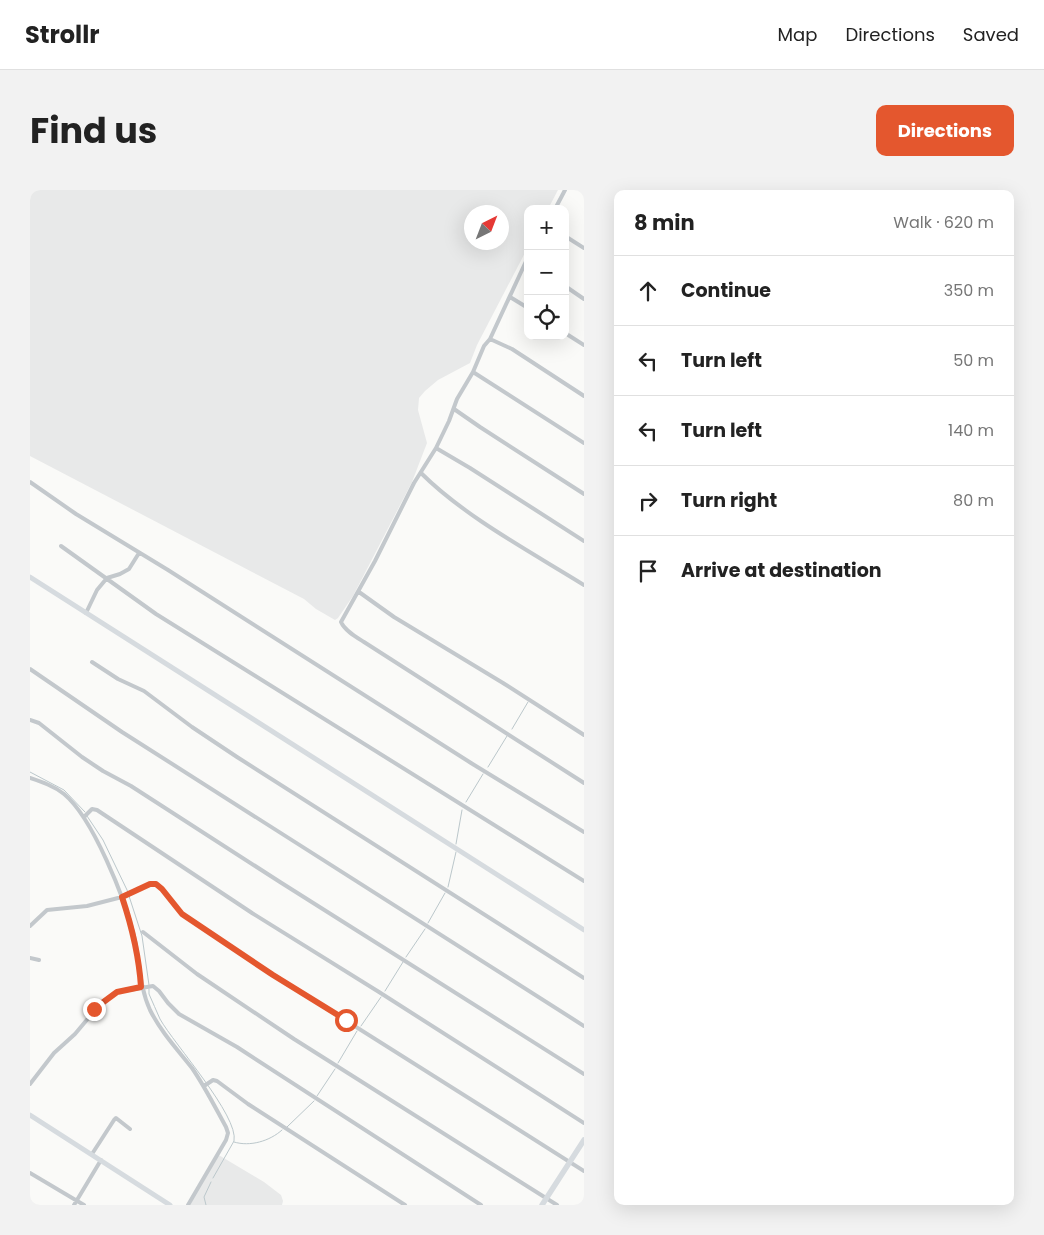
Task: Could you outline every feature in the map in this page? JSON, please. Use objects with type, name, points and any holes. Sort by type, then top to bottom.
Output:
[{"type":"main road","points":[[542,1205],[584,1140]]},
{"type":"street","points":[[557,205],[565,190]]},
{"type":"street","points":[[569,239],[584,248]]},
{"type":"street","points":[[524,267],[490,339],[484,346],[473,372],[457,399],[436,448],[341,622],[342,626],[371,647],[584,783]]},
{"type":"street","points":[[569,289],[584,299]]},
{"type":"street","points":[[510,297],[524,306]]},
{"type":"street","points":[[569,336],[584,345]]},
{"type":"street","points":[[490,339],[512,349],[584,396]]},
{"type":"street","points":[[473,372],[584,443]]},
{"type":"street","points":[[454,409],[584,494]]},
{"type":"street","points":[[436,448],[584,541]]},
{"type":"street","points":[[421,473],[456,504],[584,586]]},
{"type":"street","points":[[30,482],[76,514],[470,763],[583,830]]},
{"type":"street","points":[[61,546],[156,614],[584,881]]},
{"type":"street","points":[[86,613],[96,590],[106,578],[129,569],[139,553]]},
{"type":"street","points":[[30,577],[584,930]]},
{"type":"street","points":[[359,592],[394,617],[584,735]]},
{"type":"street","points":[[92,662],[118,679],[144,691],[192,727],[245,762],[584,978]]},
{"type":"street","points":[[30,669],[138,742],[584,1026]]},
{"type":"street","points":[[30,720],[39,723],[82,757],[131,786],[584,1074]]},
{"type":"street","points":[[30,778],[51,786],[64,794],[84,817],[122,897],[134,934],[143,987],[157,1023],[206,1084],[226,1127],[228,1133],[215,1160],[188,1205]]},
{"type":"street","points":[[84,817],[92,809],[96,810],[252,913],[584,1123]]},
{"type":"street","points":[[30,916],[32,924],[47,910],[87,906],[122,897],[150,884],[156,884],[182,914],[258,965],[584,1171]]},
{"type":"street","points":[[143,932],[197,974],[294,1039],[557,1205]]},
{"type":"street","points":[[30,958],[39,960]]},
{"type":"street","points":[[30,1084],[54,1053],[75,1034],[100,1003],[117,992],[143,987],[156,987],[179,1014],[229,1043],[481,1205]]},
{"type":"street","points":[[206,1084],[213,1080],[216,1081],[248,1104],[405,1205]]},
{"type":"street","points":[[30,1115],[170,1205]]},
{"type":"street","points":[[92,1154],[116,1118],[130,1129]]},
{"type":"street","points":[[76,1203],[101,1160]]},
{"type":"street","points":[[30,1173],[76,1203],[84,1205]]},
{"type":"shaded area","points":[[30,190],[558,190],[550,205],[524,205],[524,255],[477,345],[470,363],[438,380],[419,398],[418,410],[427,443],[412,482],[353,596],[335,620],[316,609],[304,599],[30,456]]},
{"type":"shaded area","points":[[217,1154],[264,1182],[281,1195],[282,1205],[190,1205]]},
{"type":"waterway","points":[[512,729],[528,702]]},
{"type":"waterway","points":[[488,767],[507,736]]},
{"type":"waterway","points":[[30,772],[64,790],[85,812]]},
{"type":"waterway","points":[[466,802],[483,774]]},
{"type":"waterway","points":[[456,844],[462,810]]},
{"type":"waterway","points":[[87,816],[103,840],[128,892]]},
{"type":"waterway","points":[[448,887],[456,852]]},
{"type":"waterway","points":[[428,923],[445,893]]},
{"type":"waterway","points":[[129,896],[142,936],[149,985]]},
{"type":"waterway","points":[[406,957],[425,929]]},
{"type":"waterway","points":[[385,991],[403,962]]},
{"type":"waterway","points":[[149,989],[149,994],[160,1019],[216,1098],[227,1115],[233,1130],[234,1141],[213,1178]]},
{"type":"waterway","points":[[361,1026],[381,997]]},
{"type":"waterway","points":[[338,1063],[357,1031]]},
{"type":"waterway","points":[[317,1096],[335,1069]]},
{"type":"waterway","points":[[287,1127],[314,1101]]},
{"type":"waterway","points":[[234,1142],[247,1144],[260,1142],[282,1130]]},
{"type":"waterway","points":[[206,1205],[204,1197],[211,1182]]},
{"type":"route","points":[[94,1009],[117,992],[141,987],[140,964],[134,934],[122,897],[150,884],[156,884],[182,914],[273,975],[346,1020]]}]
